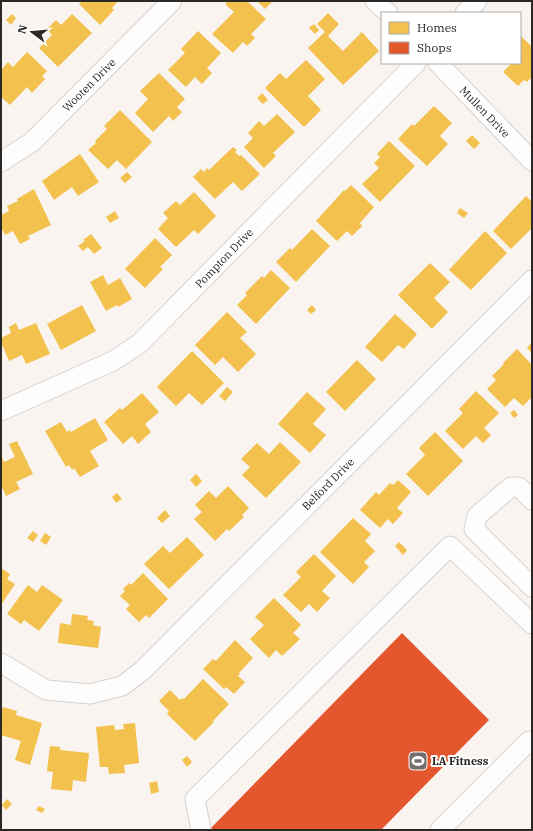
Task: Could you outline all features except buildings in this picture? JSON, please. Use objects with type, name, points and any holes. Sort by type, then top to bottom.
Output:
[{"type":"street","name":"Wooten Drive","points":[[1,162],[32,142],[172,1]]},
{"type":"street","points":[[375,1],[387,12]]},
{"type":"street","points":[[466,12],[477,1]]},
{"type":"street","name":"Pompton Drive","points":[[1,411],[113,361],[139,344],[415,64]]},
{"type":"street","name":"Mullen Drive","points":[[439,64],[532,161]]},
{"type":"street","name":"Belford Drive","points":[[1,663],[46,690],[90,694],[122,686],[142,671],[532,280]]},
{"type":"street","points":[[532,500],[519,487],[511,487],[477,516],[474,528],[532,587]]},
{"type":"street","points":[[202,830],[195,799],[450,546],[532,624]]},
{"type":"street","points":[[440,830],[530,741],[532,744]]},
{"type":"place","name":"LA Fitness","points":[[418,761]]}]
